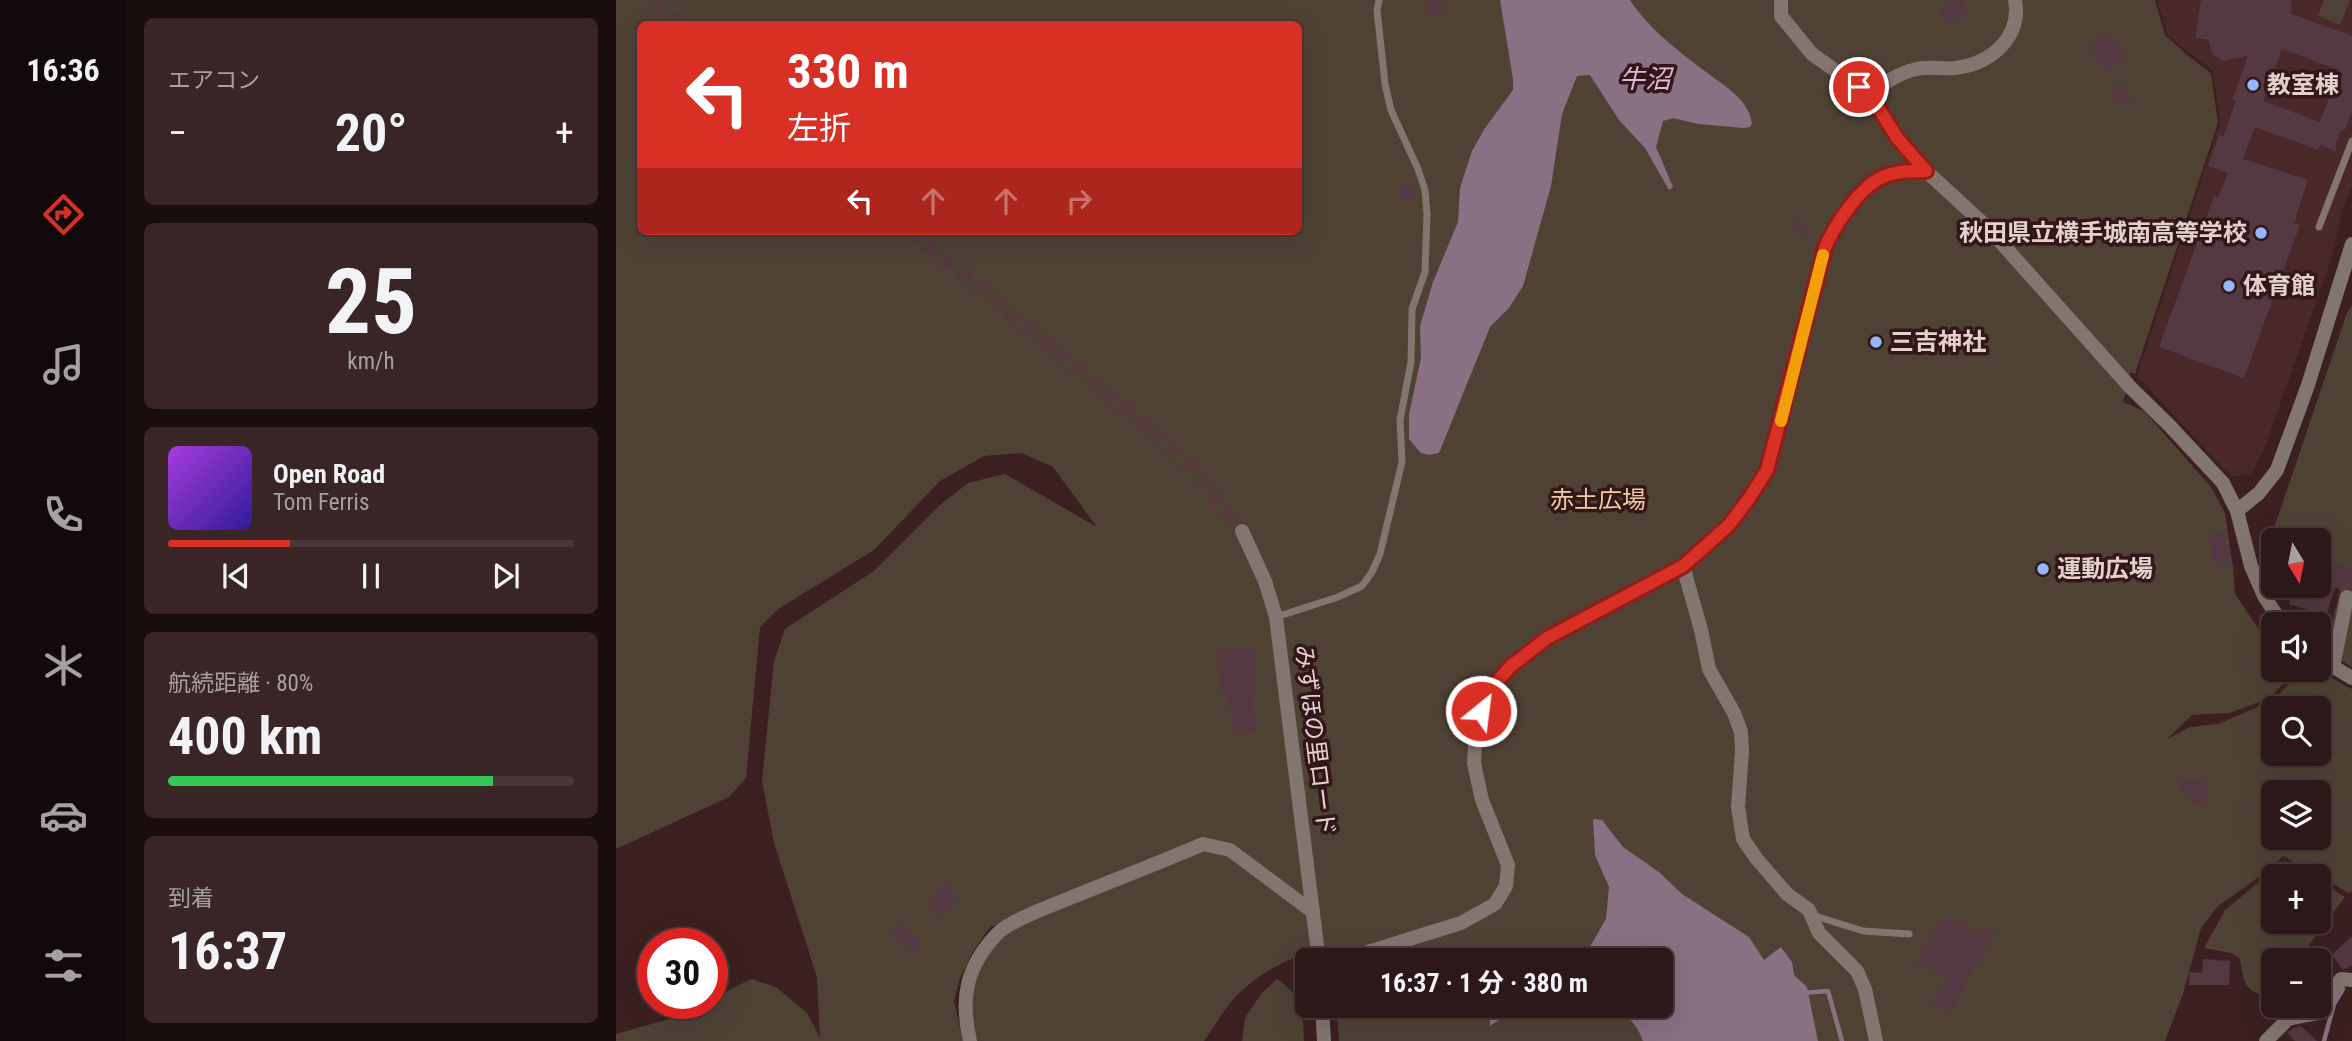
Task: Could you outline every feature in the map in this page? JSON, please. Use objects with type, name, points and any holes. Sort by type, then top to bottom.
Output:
[{"type":"street","points":[[1781,0],[1781,16],[1812,54],[1870,95],[1898,139],[1926,171],[1988,228],[2130,388],[2223,483],[2237,511],[2251,566],[2274,612]]},
{"type":"street","points":[[1870,95],[1888,80],[1917,69],[1958,68],[1995,55],[2009,37],[2017,12],[2015,0]]},
{"type":"street","points":[[1381,948],[1461,923],[1496,904],[1506,886],[1508,865],[1482,800],[1474,763],[1476,729],[1486,694],[1511,666],[1547,638],[1683,566],[1729,525],[1767,470],[1831,233],[1859,196],[1880,177],[1902,171],[1926,171]]},
{"type":"street","points":[[2237,511],[2259,493],[2277,470],[2325,334],[2352,244]]},
{"type":"street","name":"みずほの里ロード","points":[[1242,531],[1265,581],[1276,617],[1317,948]]},
{"type":"street","points":[[1683,566],[1709,669],[1734,713],[1741,732],[1738,807],[1743,839],[1787,894],[1810,910],[1819,933],[1857,971],[1865,989],[1876,1041]]},
{"type":"street","points":[[2347,597],[2333,667],[2352,678]]},
{"type":"street","points":[[970,1041],[964,1002],[969,980],[981,953],[1000,931],[1040,910],[1203,844],[1230,850],[1313,912]]},
{"type":"street","points":[[2266,1041],[2288,1019],[2318,1013],[2341,979],[2352,980]]},
{"type":"street","points":[[1323,1018],[1324,1041]]},
{"type":"lane","points":[[1276,617],[1338,597],[1362,586],[1380,554],[1402,462],[1401,420],[1411,362],[1412,309],[1425,272],[1427,214],[1425,190],[1388,97],[1377,10],[1379,0]]},
{"type":"lane","points":[[2319,227],[2352,141]]},
{"type":"lane","points":[[1811,915],[1863,931],[1909,934]]},
{"type":"shaded area","name":"秋田県立横手城南高等学校","points":[[2157,0],[2352,0],[2352,186],[2344,205],[2331,260],[2264,450],[2252,473],[2235,477],[2223,468],[2137,376],[2220,123],[2213,71],[2168,36]]},
{"type":"green space","name":"赤土広場","points":[[616,0],[2155,0],[2165,35],[2211,73],[2218,123],[2135,374],[2131,372],[2123,402],[2144,411],[2211,487],[2225,513],[2235,594],[2261,633],[2261,682],[2285,682],[2272,696],[2261,696],[2261,701],[2229,713],[2192,715],[2166,740],[2190,727],[2218,724],[2261,705],[2261,766],[2331,766],[2331,696],[2275,696],[2291,682],[2331,682],[2331,678],[2352,689],[2352,892],[2349,893],[2331,883],[2331,864],[2297,864],[2283,856],[2275,864],[2261,864],[2261,876],[2218,906],[2201,928],[2183,994],[2165,1041],[1339,1041],[1338,1018],[1673,1018],[1673,948],[1295,948],[1295,958],[1257,978],[1232,1001],[1204,1041],[974,1041],[967,1002],[986,955],[1004,935],[1057,896],[989,928],[974,950],[960,978],[954,1001],[963,1041],[616,1041],[616,1034],[669,1019],[728,1019],[728,991],[751,979],[776,987],[807,1013],[820,1038],[817,977],[774,843],[762,781],[774,661],[785,629],[874,571],[940,505],[968,483],[1005,474],[1097,527],[1053,467],[1022,453],[984,456],[940,481],[874,550],[778,609],[760,627],[746,778],[729,797],[616,849]]},
{"type":"green space","points":[[2324,0],[2350,0],[2340,25],[2318,16]]},
{"type":"green space","points":[[2352,305],[2352,667],[2331,654],[2331,624],[2340,592],[2338,584],[2331,580],[2331,528],[2274,528]]},
{"type":"green space","points":[[2261,881],[2261,934],[2317,934],[2307,948],[2261,948],[2261,994],[2247,985],[2240,959],[2231,953],[2204,948],[2225,910]]},
{"type":"green space","points":[[2331,888],[2345,897],[2331,916]]},
{"type":"green space","points":[[1277,979],[1292,992],[1295,996],[1295,1018],[1302,1018],[1304,1041],[1242,1041],[1245,1018],[1261,994]]},
{"type":"water","name":"牛沼","points":[[1500,0],[1630,0],[1665,39],[1746,106],[1752,123],[1750,127],[1744,128],[1698,124],[1673,118],[1663,121],[1656,147],[1673,187],[1669,190],[1645,148],[1619,120],[1590,75],[1577,76],[1562,114],[1551,186],[1523,286],[1509,308],[1490,327],[1439,453],[1429,455],[1421,453],[1409,439],[1409,414],[1421,358],[1420,326],[1433,282],[1458,222],[1460,188],[1472,151],[1513,90]]},
{"type":"water","points":[[1593,819],[1602,820],[1623,847],[1659,872],[1682,894],[1749,937],[1764,960],[1781,947],[1792,962],[1794,975],[1807,987],[1818,1041],[1643,1041],[1628,1018],[1673,1018],[1673,948],[1587,948],[1606,919],[1609,887],[1595,855]]},
{"type":"water","points":[[1490,1018],[1502,1018],[1490,1026]]},
{"type":"building","points":[[1426,0],[1442,0],[1443,14],[1427,16]]},
{"type":"building","points":[[1961,0],[1968,12],[1947,24],[1939,10]]},
{"type":"building","points":[[2201,0],[2292,0],[2291,14],[2352,36],[2352,111],[2345,130],[2342,129],[2336,143],[2336,151],[2320,145],[2318,150],[2255,127],[2243,159],[2308,180],[2294,223],[2300,225],[2244,378],[2159,347],[2214,196],[2218,198],[2228,173],[2208,166],[2219,135],[2223,137],[2236,101],[2232,100],[2248,56],[2223,61],[2212,54],[2209,40],[2195,38]],"holes":[[[2282,49],[2339,70],[2320,122],[2263,101]]]},
{"type":"building","points":[[2107,31],[2126,56],[2108,72],[2088,46]]},
{"type":"building","points":[[2121,83],[2132,98],[2121,106],[2110,91]]},
{"type":"building","points":[[1412,183],[1416,199],[1403,202],[1399,186]]},
{"type":"building","points":[[1797,220],[1808,226],[1803,236],[1792,231]]},
{"type":"building","points":[[2225,531],[2231,563],[2215,566],[2209,534]]},
{"type":"building","points":[[2331,563],[2352,568],[2351,589],[2335,588],[2327,612],[2308,612],[2309,610],[2289,604],[2291,598],[2331,598]]},
{"type":"building","points":[[1250,646],[1250,649],[1253,648],[1258,691],[1250,693],[1257,731],[1234,734],[1228,696],[1223,697],[1216,652]]},
{"type":"building","points":[[2182,779],[2209,782],[2206,805],[2190,803],[2191,794],[2180,792]]},
{"type":"building","points":[[947,884],[959,901],[939,916],[927,900]]},
{"type":"building","points":[[1943,917],[1983,933],[1985,927],[1996,933],[1981,964],[1976,962],[1951,1014],[1932,1005],[1948,976],[1916,964]]},
{"type":"building","points":[[897,924],[922,939],[915,951],[890,936]]},
{"type":"building","points":[[2352,936],[2352,965],[2343,970],[2332,955]]},
{"type":"building","points":[[2203,959],[2230,961],[2229,985],[2189,985],[2190,972],[2202,973]]},
{"type":"building","points":[[2301,1026],[2317,1041],[2295,1041],[2287,1033]]},
{"type":"waterway","points":[[2324,1041],[2334,1004],[2343,989]]},
{"type":"waterway","points":[[1803,993],[1828,991],[1842,1041]]},
{"type":"tunnel","points":[[656,0],[676,21]]},
{"type":"tunnel","points":[[915,235],[1134,416],[1192,468],[1242,531]]},
{"type":"slow traffic","points":[[1781,421],[1823,255]]},
{"type":"place","name":"教室棟","points":[[2253,85]]},
{"type":"place","name":"秋田県立横手城南高等学校","points":[[2261,233]]},
{"type":"place","name":"体育館","points":[[2229,286]]},
{"type":"place","name":"三吉神社","points":[[1876,342]]},
{"type":"place","name":"運動広場","points":[[2043,569]]},
{"type":"route","points":[[1481,711],[1486,694],[1511,666],[1547,638],[1683,566],[1729,525],[1767,470],[1831,233],[1859,196],[1880,177],[1902,171],[1926,171],[1898,139],[1870,95],[1859,87]]}]
